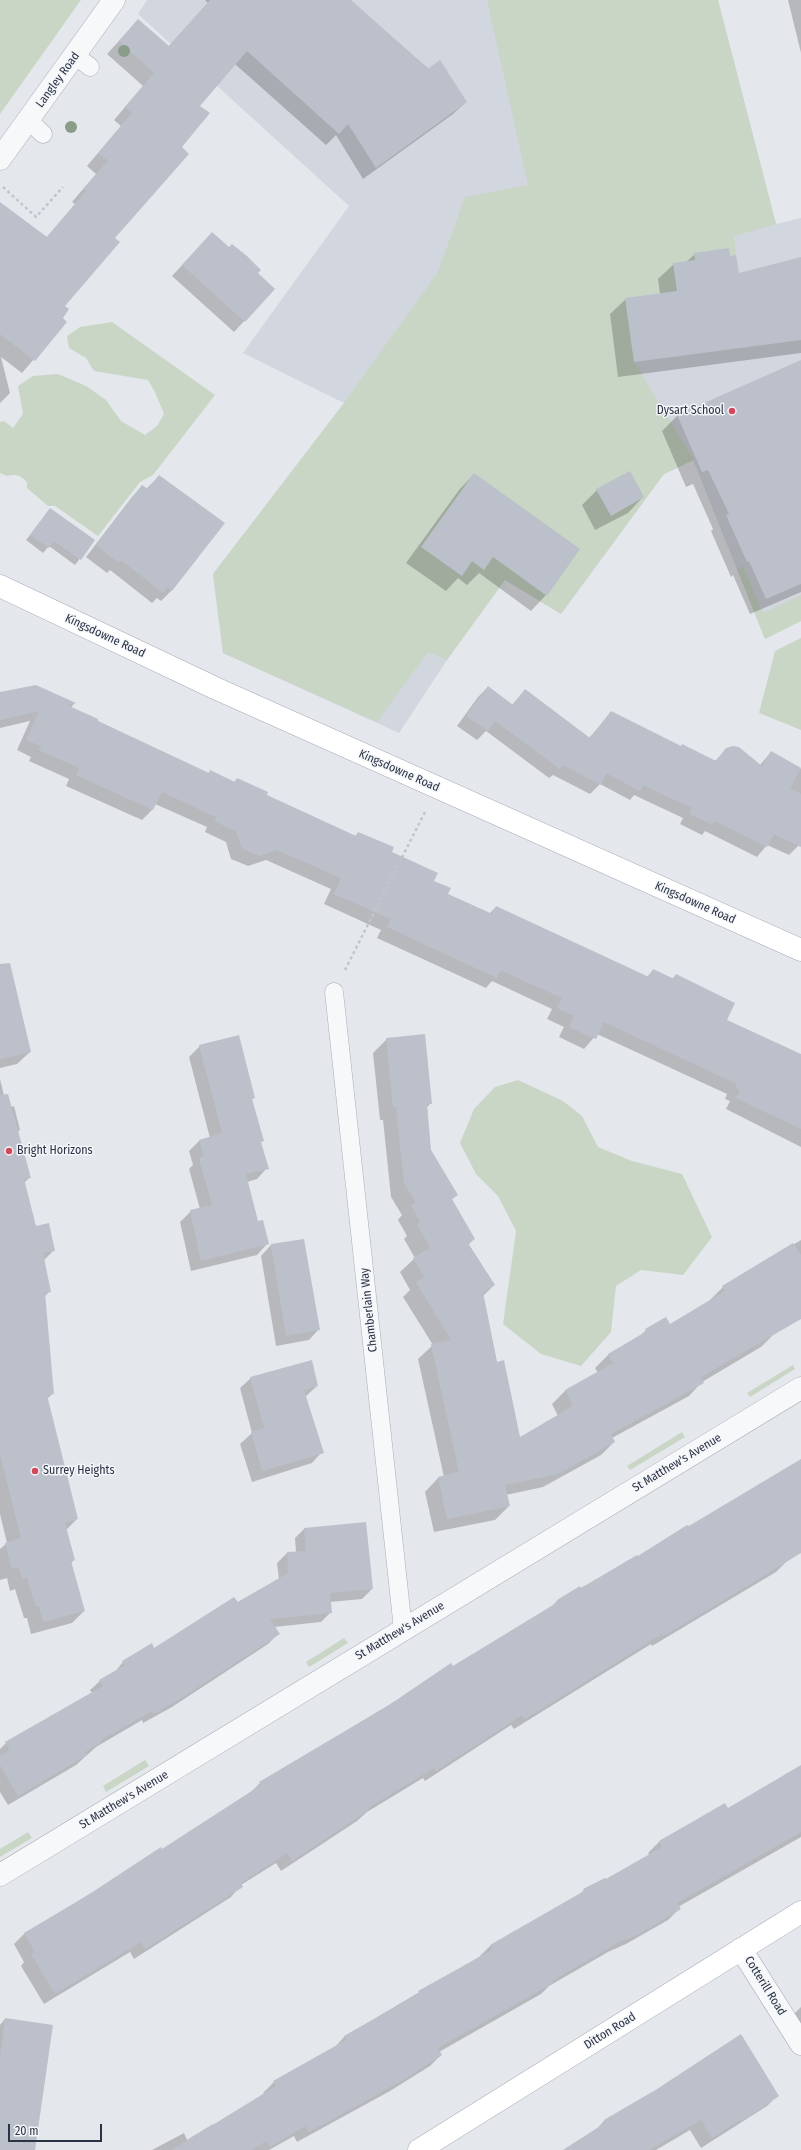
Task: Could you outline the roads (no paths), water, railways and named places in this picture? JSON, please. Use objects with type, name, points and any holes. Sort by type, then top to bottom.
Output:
[{"type":"main road","name":"Kingsdowne Road","points":[[0,586],[215,688],[801,950]]},
{"type":"main road","name":"Ditton Road","points":[[419,2150],[801,1912]]},
{"type":"street","name":"Langley Road","points":[[0,159],[36,127],[83,62],[114,0]]},
{"type":"street","name":"St Matthew's Avenue","points":[[0,1875],[801,1388]]},
{"type":"street","name":"Cotterill Road","points":[[741,1949],[801,2044]]},
{"type":"lane","name":"Chamberlain Way","points":[[334,992],[403,1629]]},
{"type":"place","name":"Dysart School","points":[[732,411]]},
{"type":"place","name":"Bright Horizons","points":[[9,1151]]},
{"type":"place","name":"Surrey Heights","points":[[35,1471]]}]
